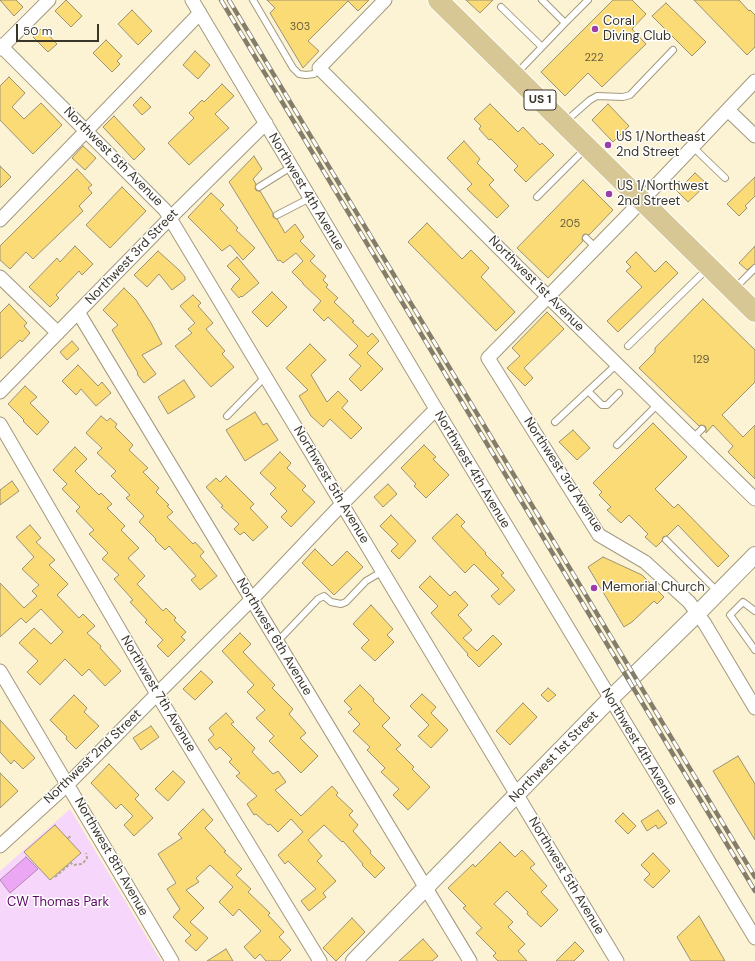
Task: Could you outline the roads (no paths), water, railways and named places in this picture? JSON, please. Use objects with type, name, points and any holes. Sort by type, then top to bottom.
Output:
[{"type":"main road","name":"US 1","points":[[438,0],[755,312]]},
{"type":"street","points":[[1,47],[49,0]]},
{"type":"street","name":"Northwest 4th Avenue","points":[[192,0],[436,409],[755,938]]},
{"type":"street","points":[[319,68],[385,0]]},
{"type":"street","points":[[0,220],[200,13]]},
{"type":"street","name":"Northwest 5th Avenue","points":[[1,47],[163,207],[617,961]]},
{"type":"street","name":"Northwest 1st Avenue","points":[[319,68],[658,404],[698,434],[755,499]]},
{"type":"street","points":[[549,297],[755,81]]},
{"type":"street","points":[[728,110],[755,136]]},
{"type":"street","name":"Northwest 3rd Street","points":[[0,392],[170,218],[266,123]]},
{"type":"street","points":[[0,278],[58,333]]},
{"type":"street","name":"Northwest 3rd Avenue","points":[[549,297],[488,358],[599,535],[645,562],[689,602],[755,708]]},
{"type":"street","name":"Northwest 6th Avenue","points":[[78,312],[470,961]]},
{"type":"street","name":"Northwest 2nd Street","points":[[0,846],[68,784],[251,600],[342,504],[436,409]]},
{"type":"street","name":"Northwest 7th Avenue","points":[[0,424],[157,694],[320,961]]},
{"type":"street","name":"Northwest 1st Street","points":[[354,961],[610,698],[697,614],[755,555]]},
{"type":"street","name":"Northwest 8th Avenue","points":[[0,671],[172,961]]},
{"type":"lane","points":[[253,0],[293,68],[299,74],[306,75],[314,74],[319,68]]},
{"type":"lane","points":[[542,0],[565,23]]},
{"type":"lane","points":[[514,75],[588,0]]},
{"type":"lane","points":[[501,7],[542,46]]},
{"type":"lane","points":[[563,124],[590,100],[597,96],[623,97],[630,95],[673,50]]},
{"type":"lane","points":[[537,197],[587,147]]},
{"type":"lane","points":[[693,147],[725,178]]},
{"type":"lane","points":[[259,187],[291,167]]},
{"type":"lane","points":[[277,215],[310,198]]},
{"type":"lane","points":[[586,238],[596,248]]},
{"type":"lane","points":[[628,346],[709,267]]},
{"type":"lane","points":[[733,290],[755,268]]},
{"type":"lane","points":[[555,422],[617,364]]},
{"type":"lane","points":[[227,416],[266,376]]},
{"type":"lane","points":[[588,391],[602,405],[606,405],[620,393]]},
{"type":"lane","points":[[617,445],[658,404]]},
{"type":"lane","points":[[666,540],[718,592]]},
{"type":"lane","points":[[277,642],[318,599],[324,596],[331,602],[341,604],[346,602],[366,581],[383,571]]},
{"type":"lane","points":[[755,611],[743,602],[730,615],[755,650]]},
{"type":"railway","points":[[221,0],[755,891]]},
{"type":"railway","points":[[229,0],[755,877]]},
{"type":"place","name":"Coral Diving Club","points":[[595,29]]},
{"type":"place","name":"US 1/Northeast 2nd Street","points":[[608,145]]},
{"type":"place","name":"US 1/Northwest 2nd Street","points":[[609,194]]},
{"type":"place","name":"Memorial Church","points":[[594,588]]},
{"type":"park label","name":"CW Thomas Park","points":[[58,903]]}]
